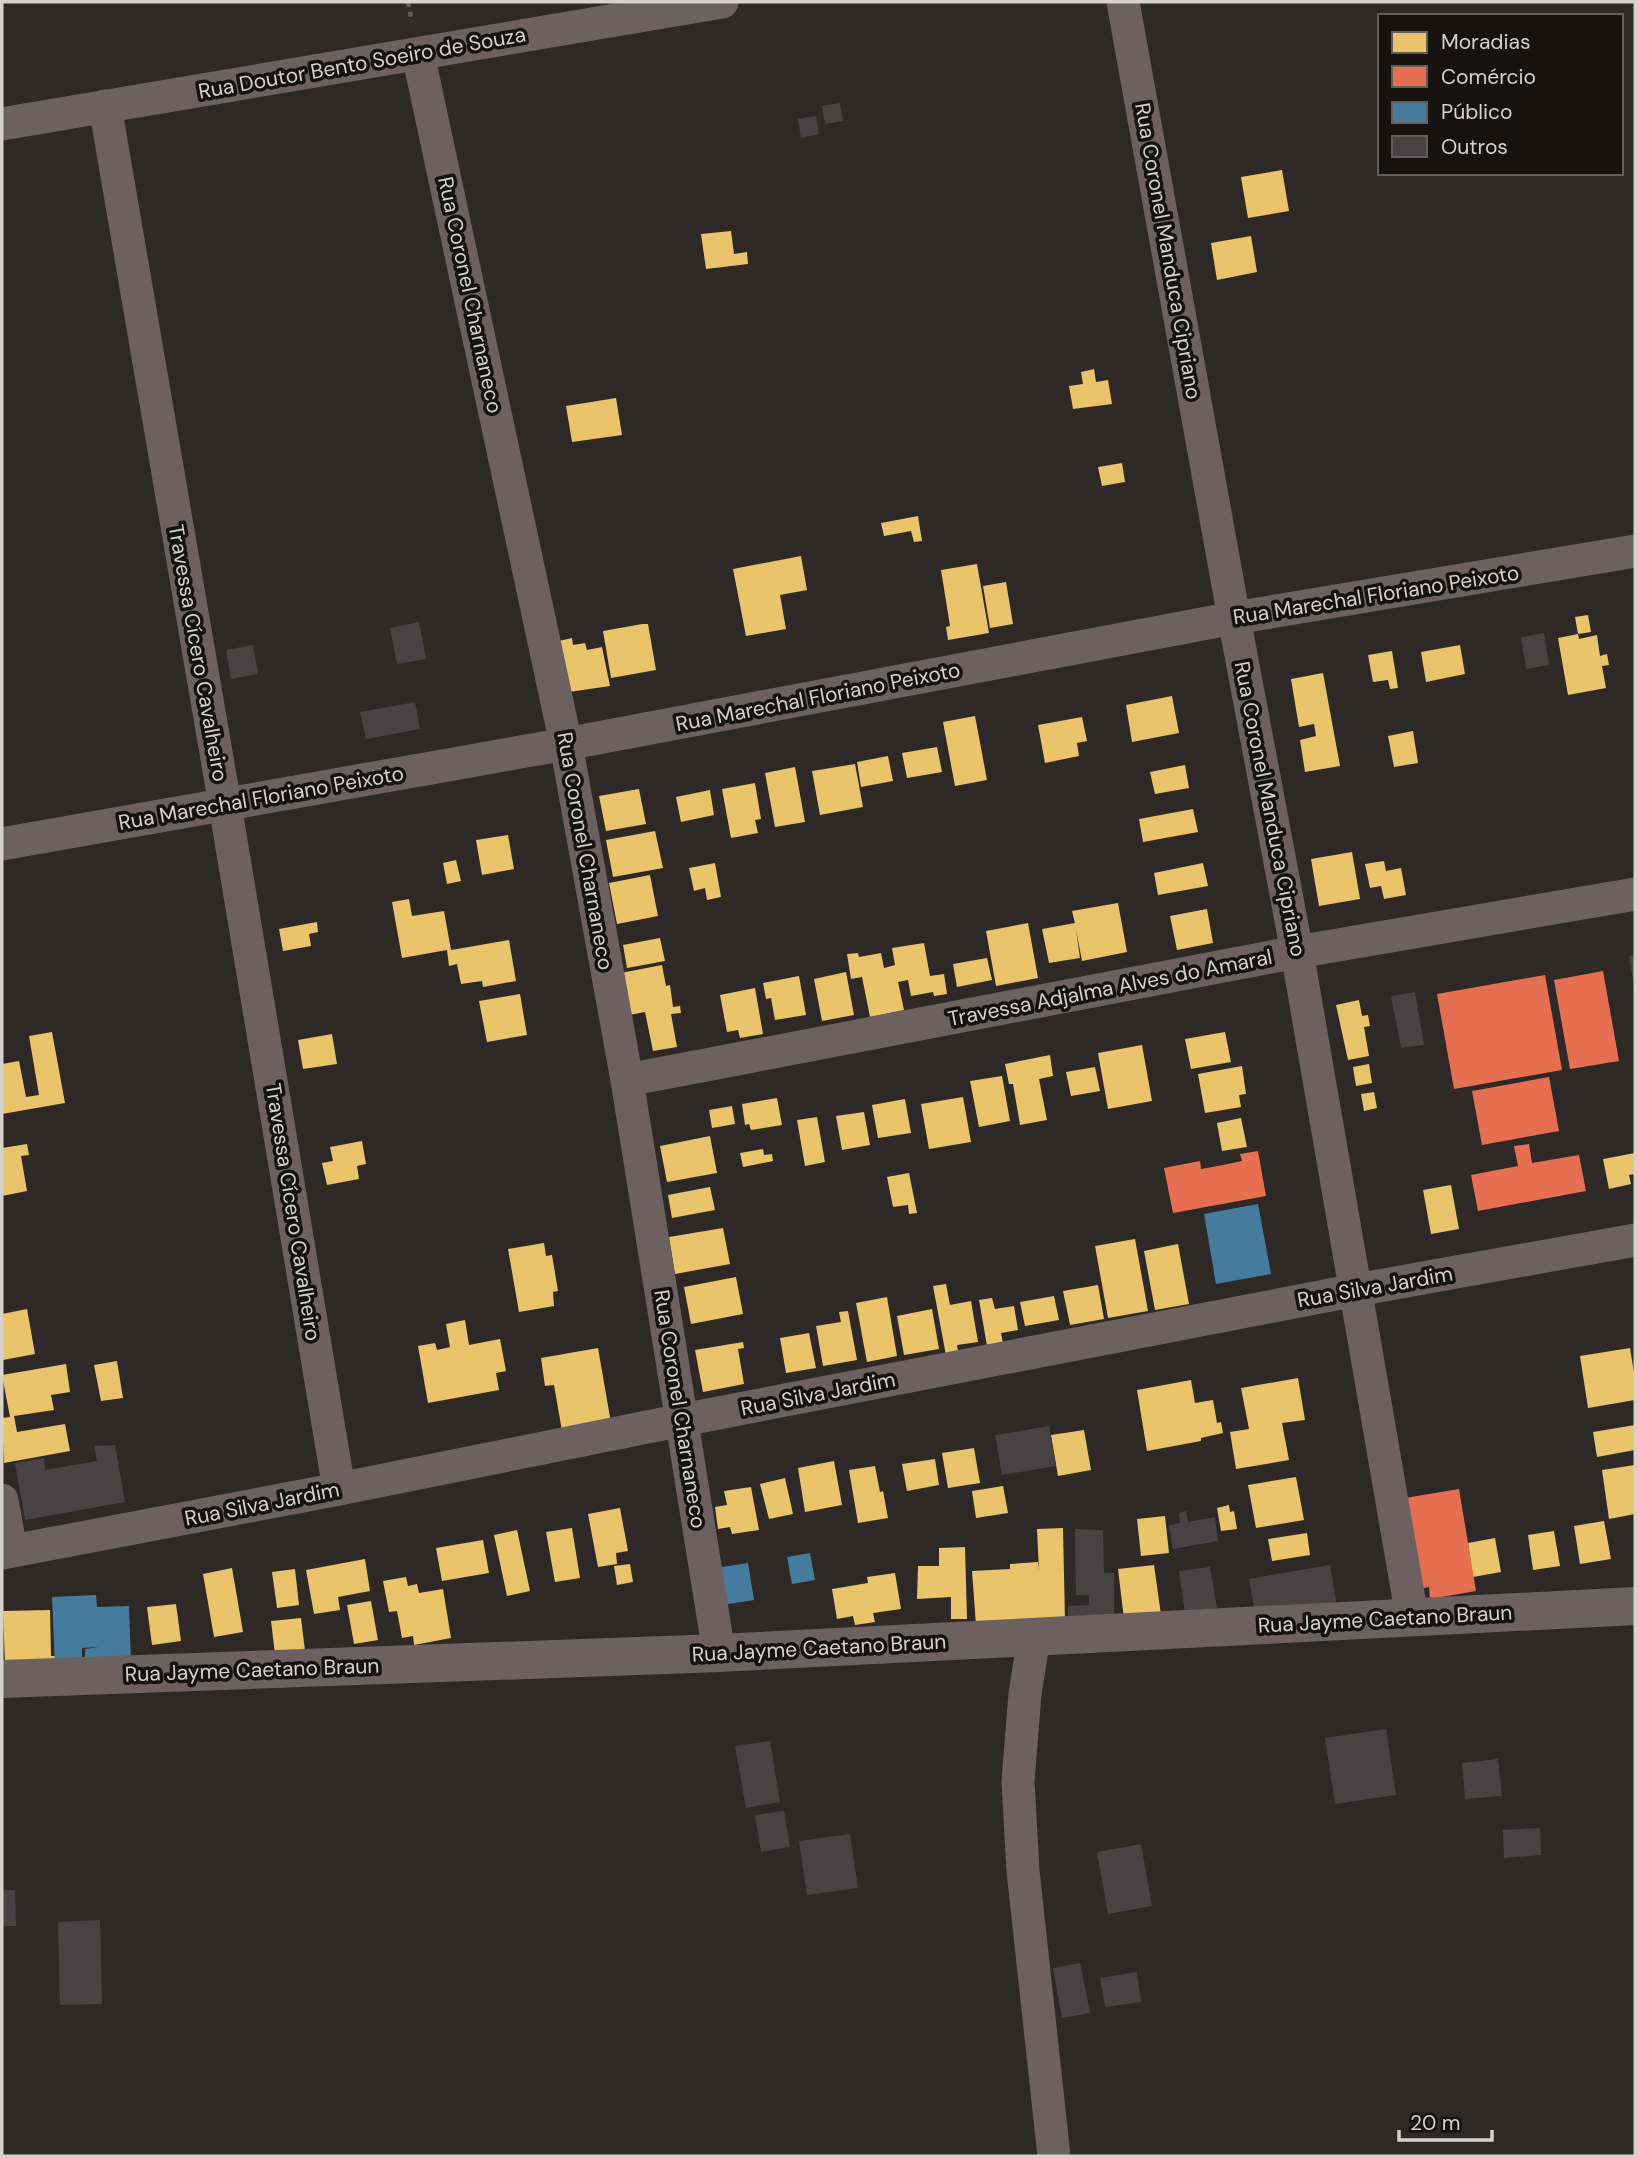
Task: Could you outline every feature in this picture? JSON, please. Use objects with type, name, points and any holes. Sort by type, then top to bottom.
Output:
[{"type":"street","name":"Rua Doutor Bento Soeiro de Souza","points":[[2,124],[722,2]]},
{"type":"street","name":"Rua Coronel Manduca Cipriano","points":[[1123,2],[1297,952],[1412,1618]]},
{"type":"street","name":"Rua Coronel Charnaneco","points":[[418,54],[566,744],[627,1080],[719,1653]]},
{"type":"street","name":"Travessa Cícero Cavalheiro","points":[[104,106],[225,804],[339,1489]]},
{"type":"street","name":"Rua Marechal Floriano Peixoto","points":[[2,844],[566,744],[1234,618],[1635,551]]},
{"type":"street","name":"Travessa Adjalma Alves do Amaral","points":[[627,1080],[1297,952],[1635,894]]},
{"type":"street","name":"Rua Silva Jardim","points":[[7,1552],[1356,1290],[1635,1240]]},
{"type":"street","points":[[2,1500],[7,1552]]},
{"type":"street","name":"Rua Jayme Caetano Braun","points":[[2,1679],[719,1653],[1635,1606]]},
{"type":"street","points":[[1034,1637],[1025,1694],[1018,1781],[1023,1871],[1054,2156]]},
{"type":"building: Moradias","points":[[1282,170],[1289,211],[1248,218],[1241,177]]},
{"type":"building: Moradias","points":[[731,231],[734,254],[747,252],[748,264],[706,269],[701,234]]},
{"type":"building: Moradias","points":[[1251,236],[1257,272],[1217,280],[1211,243]]},
{"type":"building: Moradias","points":[[1094,369],[1096,382],[1108,380],[1112,404],[1073,409],[1069,386],[1083,384],[1081,372]]},
{"type":"building: Moradias","points":[[616,398],[622,435],[572,442],[566,406]]},
{"type":"building: Moradias","points":[[1122,463],[1125,482],[1102,486],[1098,467]]},
{"type":"building: Moradias","points":[[918,516],[922,541],[914,542],[911,531],[884,536],[881,523]]},
{"type":"building: Moradias","points":[[801,556],[807,590],[780,595],[786,629],[746,636],[733,569]]},
{"type":"building: Moradias","points":[[977,564],[989,633],[948,640],[946,627],[950,626],[941,570]]},
{"type":"building: Moradias","points":[[1006,582],[1013,624],[990,628],[983,586]]},
{"type":"building: Moradias","points":[[1588,615],[1591,632],[1578,634],[1575,617]]},
{"type":"building: Moradias","points":[[648,624],[656,670],[611,678],[603,631]]},
{"type":"building: Moradias","points":[[1578,634],[1579,639],[1597,635],[1600,656],[1607,654],[1609,665],[1602,666],[1606,688],[1568,695],[1558,638]]},
{"type":"building: Moradias","points":[[572,638],[573,645],[585,643],[587,650],[602,647],[610,686],[569,692],[559,641]]},
{"type":"building: Moradias","points":[[1460,645],[1465,674],[1426,682],[1421,652]]},
{"type":"building: Moradias","points":[[1392,651],[1398,688],[1390,689],[1388,680],[1373,682],[1368,655]]},
{"type":"building: Moradias","points":[[1323,673],[1340,766],[1305,772],[1300,740],[1316,736],[1314,724],[1299,727],[1291,679]]},
{"type":"building: Moradias","points":[[1172,696],[1179,733],[1132,742],[1126,705]]},
{"type":"building: Moradias","points":[[975,716],[987,780],[955,786],[943,722]]},
{"type":"building: Moradias","points":[[1082,717],[1087,741],[1077,743],[1079,756],[1045,763],[1038,725]]},
{"type":"building: Moradias","points":[[1413,731],[1418,763],[1394,767],[1388,736]]},
{"type":"building: Moradias","points":[[937,747],[942,772],[907,778],[902,753]]},
{"type":"building: Moradias","points":[[888,756],[893,781],[861,787],[857,762]]},
{"type":"building: Moradias","points":[[855,764],[863,807],[820,815],[812,771]]},
{"type":"building: Moradias","points":[[1185,765],[1189,788],[1155,794],[1150,772]]},
{"type":"building: Moradias","points":[[795,767],[805,822],[775,827],[765,773]]},
{"type":"building: Moradias","points":[[755,783],[761,819],[755,820],[758,833],[731,838],[722,789]]},
{"type":"building: Moradias","points":[[639,789],[646,824],[606,831],[599,796]]},
{"type":"building: Moradias","points":[[710,790],[714,815],[681,822],[676,797]]},
{"type":"building: Moradias","points":[[1193,809],[1198,832],[1143,842],[1139,819]]},
{"type":"building: Moradias","points":[[655,831],[663,868],[613,877],[606,840]]},
{"type":"building: Moradias","points":[[508,835],[514,869],[482,875],[476,840]]},
{"type":"building: Moradias","points":[[1352,852],[1360,899],[1319,906],[1311,859]]},
{"type":"building: Moradias","points":[[456,860],[461,881],[447,884],[443,863]]},
{"type":"building: Moradias","points":[[1384,861],[1386,871],[1401,868],[1406,895],[1384,899],[1381,886],[1370,888],[1365,864]]},
{"type":"building: Moradias","points":[[715,863],[721,897],[707,900],[705,888],[694,891],[689,868]]},
{"type":"building: Moradias","points":[[1203,863],[1208,886],[1158,895],[1154,873]]},
{"type":"building: Moradias","points":[[650,875],[658,916],[617,924],[609,883]]},
{"type":"building: Moradias","points":[[409,899],[412,916],[444,911],[451,950],[509,940],[516,981],[483,987],[482,981],[461,984],[457,964],[449,966],[447,950],[402,958],[392,902]]},
{"type":"building: Moradias","points":[[1118,903],[1127,952],[1082,961],[1076,930],[1080,958],[1049,963],[1042,929],[1075,923],[1072,911]]},
{"type":"building: Moradias","points":[[1207,909],[1213,943],[1177,950],[1170,916]]},
{"type":"building: Moradias","points":[[317,922],[318,932],[309,934],[311,946],[283,951],[279,929]]},
{"type":"building: Moradias","points":[[1028,923],[1038,978],[996,986],[986,931]]},
{"type":"building: Moradias","points":[[660,938],[665,961],[627,968],[623,945]]},
{"type":"building: Moradias","points":[[924,943],[930,976],[944,974],[947,994],[934,996],[933,992],[911,996],[908,980],[898,982],[904,1010],[870,1017],[862,977],[851,979],[847,954],[858,953],[859,957],[881,953],[884,968],[895,965],[892,948]]},
{"type":"building: Moradias","points":[[987,958],[992,980],[957,987],[953,964]]},
{"type":"building: Moradias","points":[[662,965],[666,986],[670,985],[673,1007],[680,1006],[681,1013],[671,1014],[677,1047],[653,1051],[645,1012],[629,1015],[621,973]]},
{"type":"building: Moradias","points":[[846,972],[854,1015],[822,1021],[814,979]]},
{"type":"building: Moradias","points":[[799,976],[806,1015],[775,1020],[771,998],[766,999],[763,983]]},
{"type":"building: Moradias","points":[[755,988],[763,1034],[740,1038],[738,1030],[727,1032],[720,995]]},
{"type":"building: Moradias","points":[[520,994],[527,1035],[487,1042],[479,1001]]},
{"type":"building: Moradias","points":[[1359,1000],[1362,1016],[1368,1015],[1370,1026],[1364,1027],[1369,1056],[1348,1060],[1336,1005]]},
{"type":"building: Moradias","points":[[52,1032],[65,1103],[2,1114],[2,1064],[19,1061],[26,1097],[39,1095],[29,1036]]},
{"type":"building: Moradias","points":[[1225,1032],[1231,1062],[1191,1069],[1185,1039]]},
{"type":"building: Moradias","points":[[332,1034],[337,1064],[303,1069],[298,1040]]},
{"type":"building: Moradias","points":[[1142,1045],[1152,1101],[1108,1109],[1098,1053]]},
{"type":"building: Moradias","points":[[1050,1055],[1053,1076],[1039,1079],[1047,1120],[1020,1125],[1013,1084],[1009,1084],[1005,1064]]},
{"type":"building: Moradias","points":[[1369,1064],[1372,1083],[1356,1086],[1353,1067]]},
{"type":"building: Moradias","points":[[1242,1066],[1246,1094],[1239,1095],[1241,1107],[1205,1113],[1198,1074]]},
{"type":"building: Moradias","points":[[1095,1067],[1100,1091],[1071,1096],[1066,1072]]},
{"type":"building: Moradias","points":[[1002,1076],[1010,1121],[979,1127],[970,1081]]},
{"type":"building: Moradias","points":[[1374,1092],[1377,1108],[1364,1111],[1361,1094]]},
{"type":"building: Moradias","points":[[963,1097],[971,1142],[929,1149],[921,1104]]},
{"type":"building: Moradias","points":[[777,1098],[782,1125],[751,1130],[749,1124],[745,1125],[742,1104]]},
{"type":"building: Moradias","points":[[905,1099],[911,1133],[878,1138],[872,1105]]},
{"type":"building: Moradias","points":[[732,1106],[735,1124],[712,1128],[709,1110]]},
{"type":"building: Moradias","points":[[864,1112],[870,1145],[842,1150],[836,1116]]},
{"type":"building: Moradias","points":[[817,1117],[825,1162],[805,1166],[797,1120]]},
{"type":"building: Moradias","points":[[1241,1118],[1247,1147],[1222,1151],[1217,1123]]},
{"type":"building: Moradias","points":[[710,1136],[717,1173],[667,1182],[660,1146]]},
{"type":"building: Moradias","points":[[362,1141],[366,1164],[357,1166],[359,1179],[327,1185],[322,1163],[333,1161],[330,1147]]},
{"type":"building: Moradias","points":[[27,1144],[29,1155],[21,1156],[27,1191],[2,1196],[2,1148]]},
{"type":"building: Moradias","points":[[763,1149],[764,1155],[772,1154],[773,1161],[743,1167],[740,1153]]},
{"type":"building: Moradias","points":[[1635,1153],[1635,1174],[1629,1175],[1631,1184],[1609,1189],[1603,1159]]},
{"type":"building: Moradias","points":[[909,1173],[917,1213],[909,1214],[908,1205],[893,1207],[887,1177]]},
{"type":"building: Moradias","points":[[1451,1185],[1459,1229],[1431,1234],[1423,1190]]},
{"type":"building: Moradias","points":[[710,1187],[715,1210],[672,1218],[668,1195]]},
{"type":"building: Moradias","points":[[723,1228],[730,1264],[675,1274],[669,1237]]},
{"type":"building: Moradias","points":[[1135,1239],[1148,1311],[1108,1318],[1095,1246]]},
{"type":"building: Moradias","points":[[544,1243],[546,1256],[552,1255],[558,1291],[553,1292],[554,1306],[519,1312],[508,1249]]},
{"type":"building: Moradias","points":[[1178,1244],[1189,1304],[1155,1310],[1144,1251]]},
{"type":"building: Moradias","points":[[736,1277],[743,1314],[691,1324],[684,1287]]},
{"type":"building: Moradias","points":[[946,1284],[950,1305],[971,1301],[978,1342],[957,1345],[960,1364],[948,1366],[933,1286]]},
{"type":"building: Moradias","points":[[1098,1285],[1104,1319],[1070,1325],[1063,1291]]},
{"type":"building: Moradias","points":[[1054,1296],[1059,1320],[1025,1326],[1020,1302]]},
{"type":"building: Moradias","points":[[887,1297],[897,1356],[867,1362],[856,1303]]},
{"type":"building: Moradias","points":[[992,1298],[995,1309],[1014,1306],[1018,1330],[1001,1333],[1005,1354],[989,1357],[979,1300]]},
{"type":"building: Moradias","points":[[27,1309],[35,1354],[3,1360],[2,1314]]},
{"type":"building: Moradias","points":[[932,1309],[939,1349],[904,1355],[897,1316]]},
{"type":"building: Moradias","points":[[848,1311],[857,1360],[823,1366],[816,1326],[841,1322],[839,1312]]},
{"type":"building: Moradias","points":[[465,1320],[469,1345],[500,1339],[506,1371],[496,1373],[499,1390],[428,1403],[418,1346],[435,1343],[437,1350],[450,1347],[446,1324]]},
{"type":"building: Moradias","points":[[809,1333],[816,1368],[786,1373],[780,1338]]},
{"type":"building: Moradias","points":[[743,1342],[744,1348],[738,1349],[744,1384],[703,1392],[695,1350]]},
{"type":"building: Moradias","points":[[598,1348],[611,1423],[562,1431],[554,1385],[545,1386],[541,1358]]},
{"type":"building: Moradias","points":[[1630,1348],[1635,1400],[1588,1408],[1580,1356]]},
{"type":"building: Moradias","points":[[117,1361],[123,1398],[101,1401],[94,1365]]},
{"type":"building: Moradias","points":[[66,1364],[70,1392],[51,1395],[54,1410],[14,1416],[17,1432],[65,1424],[70,1451],[4,1463],[2,1418],[10,1417],[2,1375]]},
{"type":"building: Moradias","points":[[1298,1378],[1305,1420],[1282,1423],[1289,1460],[1236,1469],[1230,1432],[1249,1429],[1241,1388]]},
{"type":"building: Moradias","points":[[1191,1380],[1195,1403],[1213,1400],[1217,1423],[1221,1422],[1223,1433],[1201,1438],[1201,1441],[1147,1451],[1137,1390]]},
{"type":"building: Moradias","points":[[1635,1425],[1635,1450],[1597,1457],[1593,1432]]},
{"type":"building: Moradias","points":[[1084,1430],[1091,1470],[1058,1476],[1051,1435]]},
{"type":"building: Moradias","points":[[974,1448],[980,1483],[948,1488],[942,1453]]},
{"type":"building: Moradias","points":[[935,1459],[939,1485],[907,1491],[902,1464]]},
{"type":"building: Moradias","points":[[834,1461],[842,1505],[805,1512],[798,1468]]},
{"type":"building: Moradias","points":[[1635,1465],[1635,1514],[1609,1519],[1602,1470]]},
{"type":"building: Moradias","points":[[875,1466],[888,1518],[858,1523],[849,1470]]},
{"type":"building: Moradias","points":[[1296,1477],[1304,1520],[1256,1528],[1248,1485]]},
{"type":"building: Moradias","points":[[785,1478],[793,1514],[769,1519],[760,1484]]},
{"type":"building: Moradias","points":[[1003,1486],[1008,1513],[976,1518],[972,1491]]},
{"type":"building: Moradias","points":[[751,1487],[759,1530],[732,1534],[730,1527],[718,1529],[715,1507],[727,1505],[724,1491]]},
{"type":"building: Moradias","points":[[1229,1505],[1230,1512],[1234,1511],[1237,1529],[1221,1531],[1217,1508]]},
{"type":"building: Moradias","points":[[620,1508],[628,1551],[616,1553],[617,1564],[598,1567],[588,1514]]},
{"type":"building: Moradias","points":[[1165,1516],[1169,1553],[1141,1556],[1137,1519]]},
{"type":"building: Moradias","points":[[1604,1521],[1611,1559],[1580,1564],[1574,1526]]},
{"type":"building: Moradias","points":[[572,1528],[580,1578],[555,1582],[546,1532]]},
{"type":"building: Moradias","points":[[1063,1528],[1065,1621],[976,1625],[972,1571],[1010,1569],[1010,1564],[1038,1562],[1039,1571],[1037,1529]]},
{"type":"building: Moradias","points":[[517,1530],[530,1591],[507,1596],[494,1535]]},
{"type":"building: Moradias","points":[[1554,1531],[1560,1566],[1533,1570],[1528,1535]]},
{"type":"building: Moradias","points":[[1307,1533],[1310,1555],[1272,1561],[1268,1539]]},
{"type":"building: Moradias","points":[[1495,1538],[1501,1572],[1473,1577],[1468,1543]]},
{"type":"building: Moradias","points":[[483,1540],[489,1573],[442,1581],[436,1548]]},
{"type":"building: Moradias","points":[[965,1547],[967,1619],[951,1619],[951,1597],[917,1599],[918,1566],[939,1566],[939,1548]]},
{"type":"building: Moradias","points":[[365,1559],[370,1591],[338,1597],[340,1610],[314,1614],[306,1570]]},
{"type":"building: Moradias","points":[[630,1564],[633,1582],[617,1585],[614,1566]]},
{"type":"building: Moradias","points":[[1154,1565],[1161,1615],[1124,1619],[1118,1569]]},
{"type":"building: Moradias","points":[[232,1568],[243,1632],[214,1637],[203,1574]]},
{"type":"building: Moradias","points":[[295,1569],[299,1605],[277,1608],[272,1572]]},
{"type":"building: Moradias","points":[[895,1573],[901,1609],[873,1613],[875,1622],[855,1625],[853,1616],[837,1619],[832,1589],[868,1583],[867,1577]]},
{"type":"building: Moradias","points":[[406,1577],[408,1586],[417,1584],[419,1593],[443,1589],[451,1638],[414,1645],[413,1636],[402,1638],[397,1611],[389,1612],[383,1581]]},
{"type":"building: Moradias","points":[[371,1601],[378,1640],[354,1644],[347,1605]]},
{"type":"building: Moradias","points":[[176,1604],[181,1641],[152,1645],[147,1607]]},
{"type":"building: Moradias","points":[[50,1610],[51,1656],[55,1656],[55,1663],[5,1665],[3,1611]]},
{"type":"building: Moradias","points":[[301,1618],[306,1659],[276,1663],[271,1621]]},
{"type":"building: Comércio","points":[[1603,971],[1619,1061],[1570,1069],[1554,980]]},
{"type":"building: Comércio","points":[[1545,975],[1562,1070],[1454,1089],[1437,994]]},
{"type":"building: Comércio","points":[[1549,1077],[1559,1131],[1482,1145],[1472,1091]]},
{"type":"building: Comércio","points":[[1529,1144],[1532,1163],[1579,1155],[1586,1191],[1478,1211],[1471,1175],[1518,1166],[1514,1146]]},
{"type":"building: Comércio","points":[[1258,1151],[1266,1196],[1173,1213],[1164,1168],[1200,1161],[1201,1169],[1218,1166],[1242,1161],[1240,1154]]},
{"type":"building: Comércio","points":[[1459,1489],[1476,1591],[1430,1599],[1429,1587],[1414,1590],[1399,1499]]},
{"type":"building: Público","points":[[1258,1204],[1271,1274],[1216,1284],[1204,1214]]},
{"type":"building: Público","points":[[810,1553],[815,1580],[792,1584],[787,1557]]},
{"type":"building: Público","points":[[748,1563],[754,1600],[722,1605],[716,1568]]},
{"type":"building: Público","points":[[96,1595],[97,1607],[129,1606],[131,1663],[85,1665],[85,1649],[98,1647],[82,1648],[82,1665],[55,1667],[52,1597]]},
{"type":"building: Outros","points":[[840,103],[843,121],[825,124],[822,106]]},
{"type":"building: Outros","points":[[816,116],[819,134],[801,138],[798,119]]},
{"type":"building: Outros","points":[[419,622],[426,659],[397,664],[390,628]]},
{"type":"building: Outros","points":[[1544,633],[1549,665],[1526,669],[1521,637]]},
{"type":"building: Outros","points":[[253,645],[258,674],[231,679],[226,650]]},
{"type":"building: Outros","points":[[415,702],[420,729],[366,739],[360,712]]},
{"type":"building: Outros","points":[[1635,955],[1635,986],[1634,986],[1629,956]]},
{"type":"building: Outros","points":[[1415,992],[1424,1045],[1401,1048],[1391,996]]},
{"type":"building: Outros","points":[[1049,1426],[1056,1466],[1002,1475],[995,1435]]},
{"type":"building: Outros","points":[[115,1445],[125,1502],[25,1520],[15,1463],[44,1458],[45,1470],[97,1461],[94,1446]]},
{"type":"building: Outros","points":[[1186,1511],[1188,1522],[1215,1517],[1218,1541],[1173,1549],[1169,1525],[1180,1523],[1179,1513]]},
{"type":"building: Outros","points":[[1075,1529],[1103,1530],[1104,1573],[1114,1573],[1114,1623],[1068,1623],[1068,1606],[1089,1605],[1089,1595],[1076,1595]]},
{"type":"building: Outros","points":[[1330,1565],[1338,1613],[1256,1619],[1249,1579]]},
{"type":"building: Outros","points":[[1210,1567],[1217,1608],[1185,1613],[1179,1571]]},
{"type":"building: Outros","points":[[1386,1729],[1396,1795],[1335,1804],[1325,1738]]},
{"type":"building: Outros","points":[[770,1741],[780,1802],[746,1808],[735,1746]]},
{"type":"building: Outros","points":[[1498,1759],[1502,1796],[1465,1799],[1462,1763]]},
{"type":"building: Outros","points":[[784,1811],[790,1847],[761,1852],[755,1815]]},
{"type":"building: Outros","points":[[1540,1828],[1541,1855],[1504,1858],[1503,1830]]},
{"type":"building: Outros","points":[[850,1834],[858,1888],[807,1895],[799,1841]]},
{"type":"building: Outros","points":[[1141,1844],[1152,1906],[1108,1914],[1097,1852]]},
{"type":"building: Outros","points":[[2,1890],[15,1890],[16,1926],[2,1926]]},
{"type":"building: Outros","points":[[100,1920],[102,2004],[60,2005],[58,1922]]},
{"type":"building: Outros","points":[[1080,1963],[1090,2013],[1062,2018],[1053,1968]]},
{"type":"building: Outros","points":[[1137,1972],[1141,2002],[1105,2007],[1100,1978]]}]
